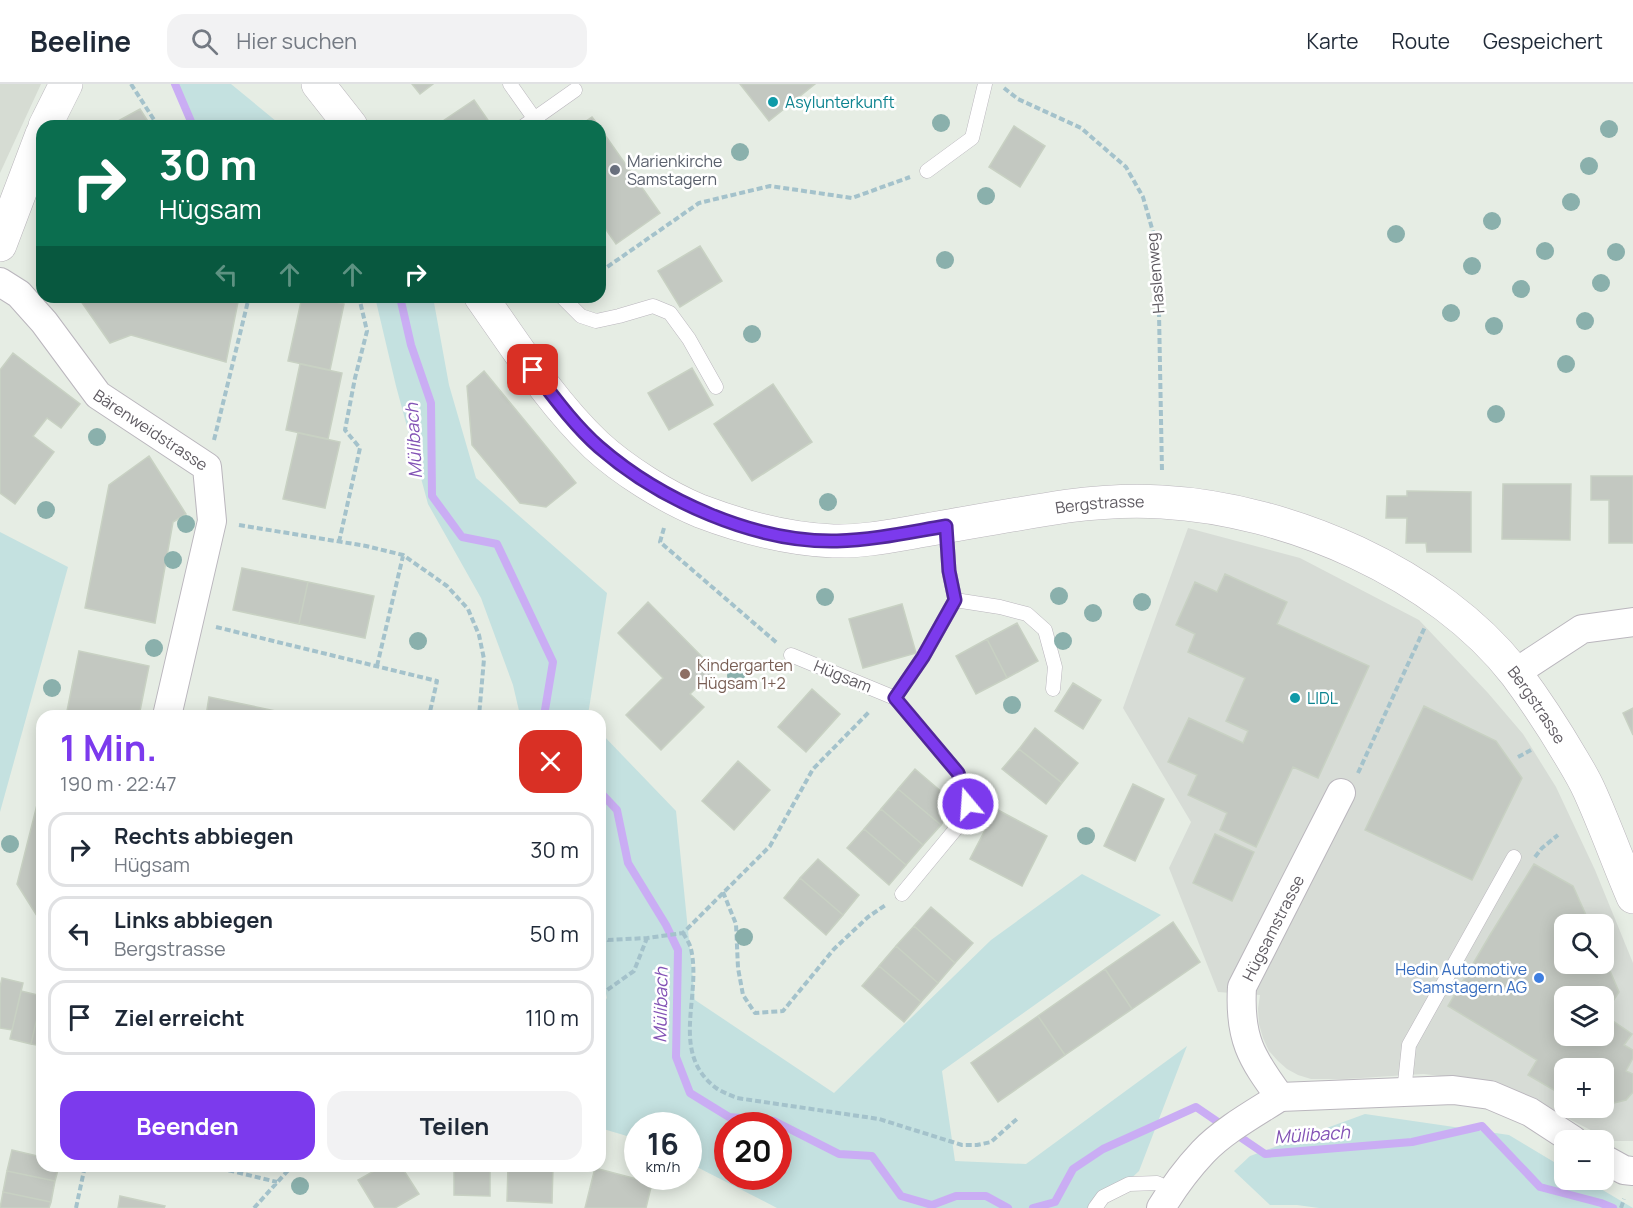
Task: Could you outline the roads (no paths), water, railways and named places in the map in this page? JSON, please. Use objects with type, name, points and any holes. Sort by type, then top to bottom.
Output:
[{"type":"main road","points":[[48,120],[66,84]]},
{"type":"main road","points":[[318,84],[346,120]]},
{"type":"main road","points":[[0,246],[36,150]]},
{"type":"main road","name":"Bergstrasse","points":[[485,303],[567,414],[598,446],[632,472],[673,498],[753,529],[806,539],[835,541],[869,539],[1070,506],[1116,502],[1163,502],[1221,510],[1273,521],[1353,550],[1433,596],[1483,638],[1515,673],[1558,735],[1588,787],[1633,897]]},
{"type":"street","name":"Bärenweidstrasse","points":[[0,282],[19,294],[44,322],[98,395],[207,467],[212,521],[168,710]]},
{"type":"street","points":[[1515,673],[1582,629],[1633,622]]},
{"type":"street","name":"Hügsamstrasse","points":[[1280,1097],[1253,1058],[1246,1039],[1242,1022],[1242,987],[1341,793]]},
{"type":"street","points":[[1166,1199],[1204,1150],[1242,1121],[1280,1097],[1453,1090],[1490,1095],[1530,1112],[1558,1130]]},
{"type":"street","points":[[1614,1165],[1624,1170],[1629,1184]]},
{"type":"lane","points":[[510,84],[528,120]]},
{"type":"lane","points":[[927,171],[972,138],[985,84]]},
{"type":"lane","points":[[532,120],[575,90]]},
{"type":"lane","points":[[568,303],[581,315],[596,321],[653,306],[670,313],[689,339],[716,387]]},
{"type":"lane","points":[[895,698],[923,657],[955,600],[949,571],[946,526]]},
{"type":"lane","points":[[955,600],[1028,614],[1045,630],[1056,667],[1053,689]]},
{"type":"lane","name":"Hügsam","points":[[791,655],[895,698],[958,773],[968,804],[959,825],[902,894]]},
{"type":"lane","points":[[1404,1092],[1409,1045],[1514,857]]},
{"type":"lane","points":[[1095,1208],[1103,1197],[1129,1184],[1157,1183],[1166,1199]]},
{"type":"waterway","name":"Mülibach","points":[[175,84],[190,120]]},
{"type":"waterway","name":"Mülibach","points":[[401,303],[411,345],[431,403],[432,496],[462,537],[497,544],[553,662],[545,710]]},
{"type":"waterway","name":"Mülibach","points":[[606,798],[617,810],[628,863],[666,925],[678,950],[676,1057],[690,1093],[729,1117],[774,1121],[839,1154],[872,1156],[901,1196],[932,1205],[956,1196],[986,1196],[1008,1208]]},
{"type":"waterway","name":"Mülibach","points":[[1033,1208],[1055,1202],[1073,1169],[1103,1149],[1196,1107],[1265,1154],[1412,1142],[1482,1126],[1540,1187],[1613,1208]]},
{"type":"place","name":"Asylunterkunft","points":[[773,102]]},
{"type":"place","name":"Marienkirche Samstagern","points":[[615,170]]},
{"type":"place","name":"Kindergarten Hügsam 1+2","points":[[685,674]]},
{"type":"place","name":"LIDL","points":[[1295,698]]},
{"type":"place","name":"Hedin Automotive Samstagern AG","points":[[1539,978]]}]
